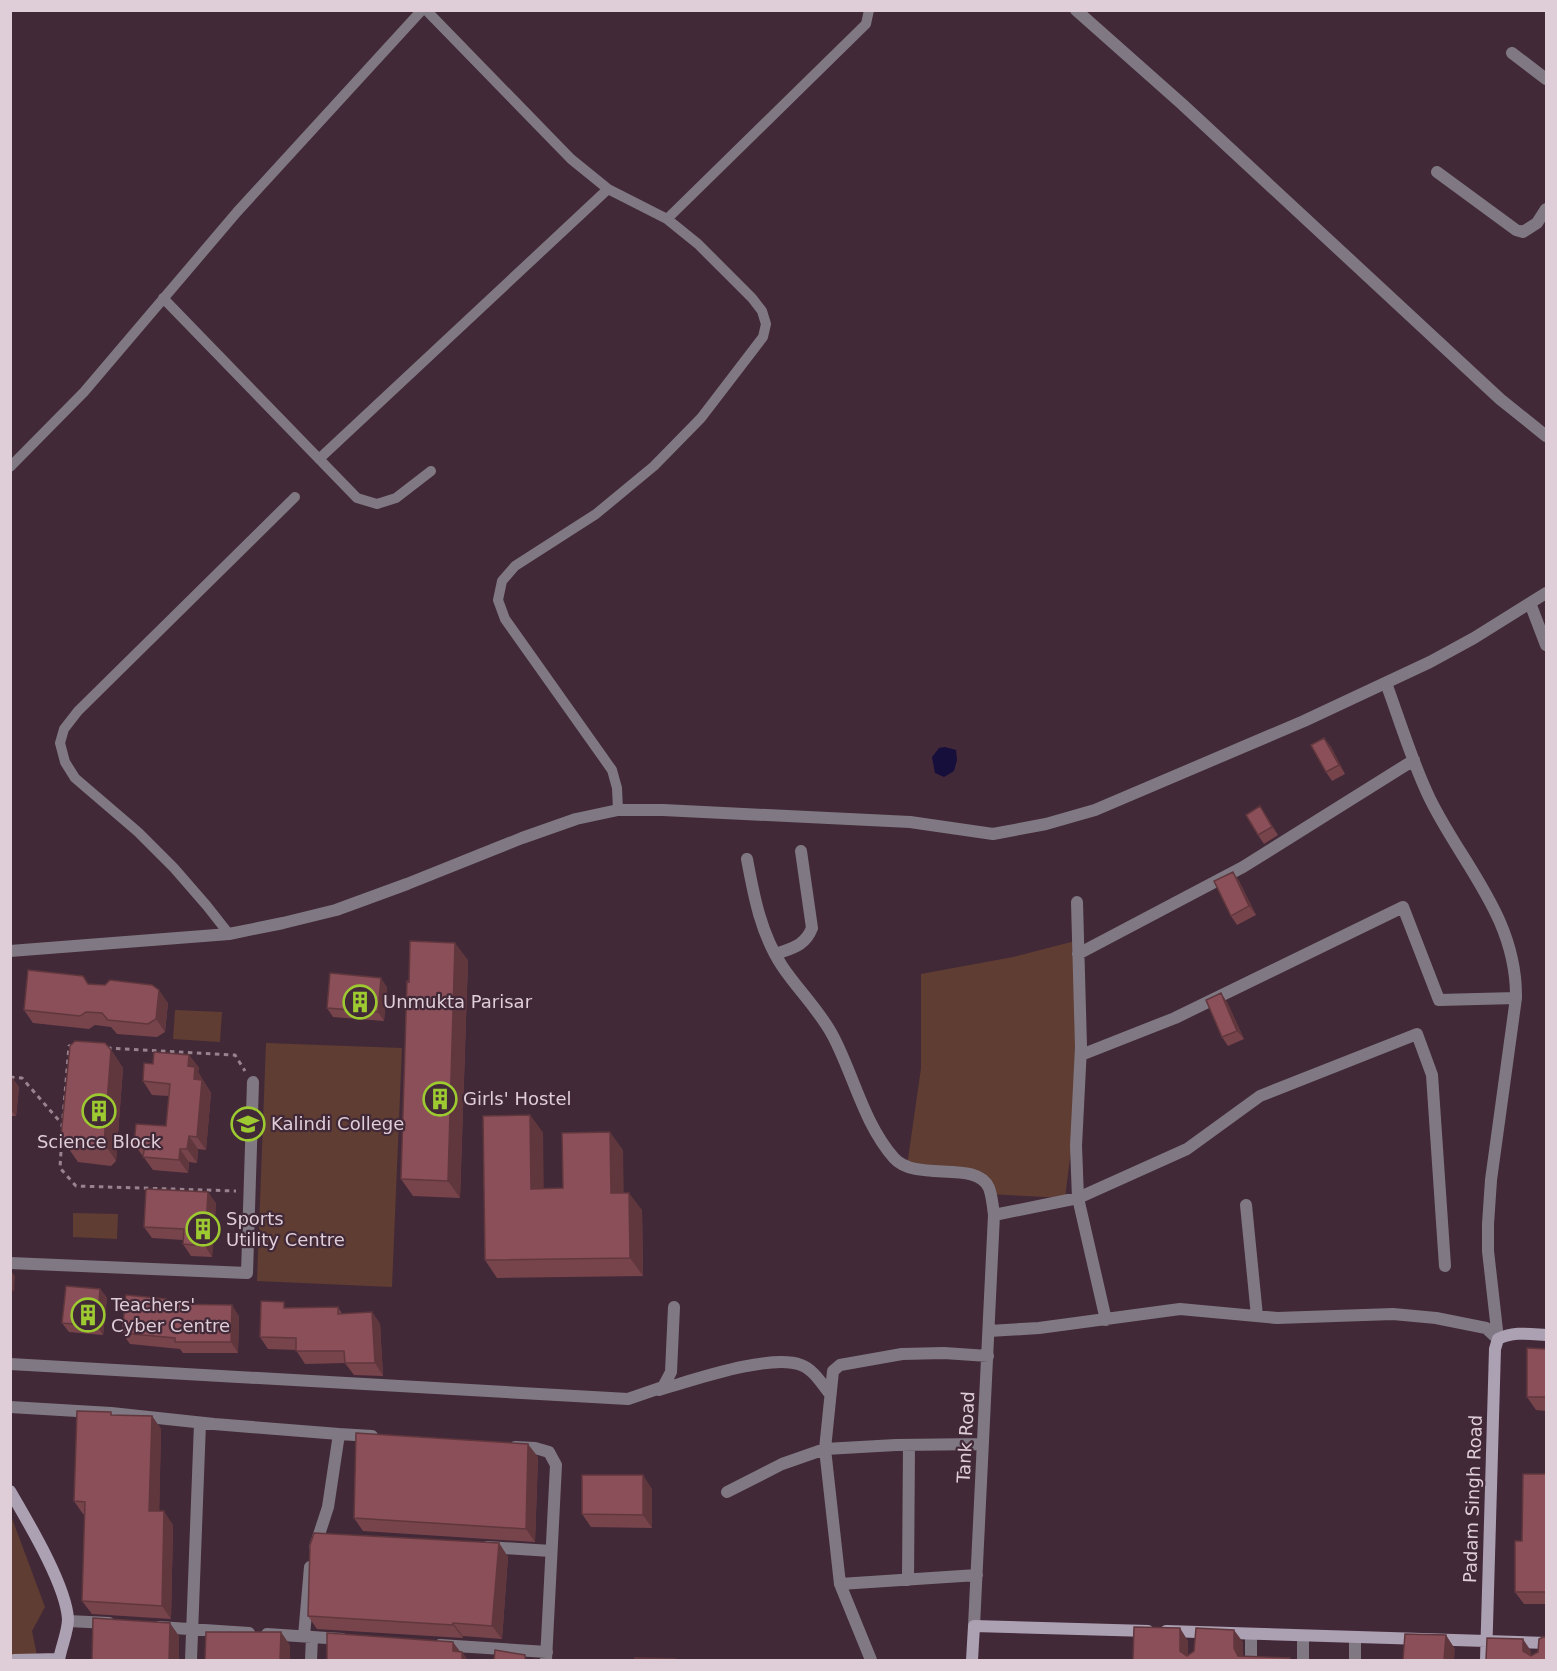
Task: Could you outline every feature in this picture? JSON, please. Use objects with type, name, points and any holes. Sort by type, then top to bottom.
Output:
[{"type":"street","points":[[1076,10],[1182,104],[1500,399],[1546,435]]},
{"type":"street","points":[[1512,53],[1546,79]]},
{"type":"street","points":[[1437,172],[1516,230],[1523,232],[1530,228],[1546,209]]},
{"type":"street","points":[[10,951],[229,934],[336,910],[522,838],[576,819],[618,810],[663,810],[910,822],[993,834],[1018,831],[1095,810],[1304,721],[1386,683],[1474,638],[1546,593]]},
{"type":"street","points":[[1530,603],[1546,645]]},
{"type":"street","points":[[1386,683],[1430,800],[1495,909],[1513,959],[1516,998],[1491,1180],[1488,1224],[1488,1251],[1498,1339]]},
{"type":"street","points":[[1078,954],[1244,867],[1414,760]]},
{"type":"street","points":[[776,954],[808,939],[812,928],[801,851]]},
{"type":"street","name":"Tank Road","points":[[747,859],[755,902],[766,937],[833,1036],[881,1142],[897,1161],[919,1170],[980,1177],[989,1188],[994,1215],[972,1660]]},
{"type":"street","points":[[1077,902],[1081,1055],[1076,1146],[1078,1198],[1106,1320]]},
{"type":"street","points":[[1081,1055],[1175,1018],[1403,907],[1439,1000],[1516,998]]},
{"type":"street","points":[[994,1215],[1078,1198],[1187,1149],[1260,1096],[1417,1034],[1432,1075],[1445,1266]]},
{"type":"street","points":[[10,1263],[247,1273],[253,1082]]},
{"type":"street","points":[[1246,1205],[1257,1316]]},
{"type":"street","points":[[649,1393],[663,1387],[671,1372],[674,1307]]},
{"type":"street","points":[[989,1331],[1039,1328],[1180,1309],[1277,1318],[1393,1314],[1436,1318],[1486,1328],[1498,1339]]},
{"type":"street","points":[[1498,1339],[1515,1334],[1546,1335]]},
{"type":"street","name":"Padam Singh Road","points":[[1486,1660],[1498,1339]]},
{"type":"street","points":[[871,1660],[840,1584],[825,1449],[833,1371],[840,1365],[902,1354],[944,1353],[988,1356]]},
{"type":"street","points":[[10,1364],[628,1399],[733,1369],[760,1364],[792,1363],[801,1365],[812,1372],[830,1394]]},
{"type":"street","points":[[10,1407],[111,1413],[200,1423],[388,1438]]},
{"type":"street","points":[[191,1660],[194,1629],[200,1423]]},
{"type":"street","points":[[311,1660],[308,1637],[311,1557],[324,1537],[339,1434]]},
{"type":"street","points":[[727,1492],[782,1464],[825,1449],[983,1444]]},
{"type":"street","points":[[908,1580],[909,1445]]},
{"type":"street","points":[[430,1645],[547,1656],[556,1465],[549,1452],[535,1448],[501,1446]]},
{"type":"street","points":[[10,1491],[57,1580],[64,1599],[68,1621],[59,1660],[14,1660]]},
{"type":"street","points":[[470,1546],[551,1551]]},
{"type":"street","points":[[840,1584],[977,1575]]},
{"type":"street","points":[[68,1621],[125,1624]]},
{"type":"street","points":[[148,1626],[359,1640]]},
{"type":"street","points":[[974,1626],[1197,1637],[1251,1634],[1355,1638],[1405,1644],[1487,1641],[1542,1646]]},
{"type":"street","points":[[1251,1634],[1251,1660]]},
{"type":"street","points":[[1303,1660],[1304,1636]]},
{"type":"street","points":[[1355,1638],[1355,1660]]},
{"type":"lane","points":[[10,466],[84,392],[244,204],[422,10]]},
{"type":"lane","points":[[426,10],[571,159],[608,189],[668,219],[698,244],[752,298],[762,310],[766,324],[763,337],[701,418],[654,466],[596,514],[515,566],[502,581],[498,600],[505,619],[612,770],[617,788],[618,810]]},
{"type":"lane","points":[[668,219],[866,24],[869,10]]},
{"type":"lane","points":[[319,459],[608,189]]},
{"type":"lane","points":[[164,298],[357,498],[377,504],[396,498],[431,471]]},
{"type":"lane","points":[[229,934],[174,868],[138,832],[75,778],[65,762],[60,743],[64,729],[78,711],[295,497]]},
{"type":"path","points":[[81,1046],[69,1046],[60,1167],[76,1186],[249,1192]]},
{"type":"path","points":[[105,1048],[235,1055],[253,1082]]},
{"type":"path","points":[[10,1077],[22,1078],[62,1124]]},
{"type":"shaded area","points":[[939,748],[956,750],[957,760],[954,771],[944,777],[935,773],[932,757]]},
{"type":"shaded area","points":[[1079,940],[1083,1055],[1065,1198],[987,1194],[981,1177],[907,1166],[921,1068],[921,974],[1013,957]]},
{"type":"shaded area","points":[[175,1010],[222,1012],[220,1042],[173,1039]]},
{"type":"shaded area","points":[[266,1043],[402,1048],[392,1287],[257,1281]]},
{"type":"shaded area","points":[[73,1213],[118,1214],[117,1239],[73,1237]]},
{"type":"shaded area","points":[[10,1513],[45,1607],[32,1631],[38,1660],[11,1660]]},
{"type":"building","points":[[1324,738],[1339,765],[1326,772],[1311,745]]},
{"type":"building","points":[[1260,806],[1272,827],[1258,835],[1246,815]]},
{"type":"building","points":[[1233,872],[1249,906],[1231,916],[1214,881]]},
{"type":"building","name":"Girls' Hostel","points":[[410,941],[455,943],[448,1181],[401,1179]]},
{"type":"building","points":[[28,970],[83,976],[88,984],[105,985],[110,980],[152,985],[159,990],[156,1019],[148,1024],[108,1020],[102,1013],[86,1012],[80,1016],[24,1010]]},
{"type":"building","name":"Unmukta Parisar","points":[[330,973],[381,978],[378,1012],[327,1008]]},
{"type":"building","points":[[1221,993],[1237,1031],[1222,1037],[1206,1000]]},
{"type":"building","points":[[75,1041],[105,1043],[111,1050],[104,1143],[99,1148],[66,1145],[61,1136],[70,1046]]},
{"type":"building","points":[[154,1052],[189,1055],[188,1066],[195,1067],[194,1079],[202,1080],[197,1137],[189,1136],[187,1149],[180,1149],[179,1160],[143,1157],[145,1145],[134,1144],[136,1124],[166,1126],[170,1084],[143,1081],[144,1063],[153,1064]]},
{"type":"building","points":[[530,1115],[531,1189],[563,1188],[562,1133],[610,1132],[611,1193],[629,1193],[630,1258],[485,1260],[483,1116]]},
{"type":"building","points":[[146,1189],[208,1192],[205,1246],[183,1244],[184,1229],[144,1227]]},
{"type":"building","name":"Teachers' Cyber Centre","points":[[66,1286],[100,1289],[97,1326],[62,1323]]},
{"type":"building","points":[[126,1295],[166,1299],[166,1304],[232,1305],[231,1342],[175,1342],[175,1338],[122,1333]]},
{"type":"building","points":[[261,1301],[284,1302],[284,1308],[338,1307],[338,1314],[372,1312],[375,1363],[345,1363],[344,1351],[296,1351],[296,1338],[260,1337]]},
{"type":"building","points":[[1527,1348],[1546,1349],[1546,1397],[1527,1397]]},
{"type":"building","points":[[77,1411],[152,1416],[149,1511],[164,1511],[162,1606],[82,1601],[85,1502],[74,1501]]},
{"type":"building","points":[[356,1433],[528,1444],[526,1529],[354,1518]]},
{"type":"building","points":[[1523,1474],[1546,1474],[1546,1592],[1515,1592],[1515,1541],[1522,1541]]},
{"type":"building","points":[[582,1475],[643,1475],[643,1515],[582,1514]]},
{"type":"building","points":[[314,1533],[499,1543],[492,1626],[308,1616],[310,1545]]},
{"type":"building","points":[[93,1618],[170,1623],[169,1660],[92,1660]]},
{"type":"building","points":[[1134,1627],[1180,1628],[1180,1651],[1187,1656],[1194,1651],[1196,1628],[1234,1630],[1234,1648],[1238,1656],[1290,1658],[1290,1660],[1133,1660]]},
{"type":"building","points":[[206,1632],[281,1632],[280,1660],[205,1660]]},
{"type":"building","points":[[327,1633],[453,1642],[453,1651],[462,1652],[462,1660],[327,1660]]},
{"type":"building","points":[[1405,1634],[1446,1635],[1444,1660],[1403,1660]]},
{"type":"building","points":[[1546,1637],[1546,1660],[1486,1660],[1487,1638],[1523,1639],[1523,1651],[1531,1656],[1538,1652],[1539,1639]]},
{"type":"building","points":[[495,1650],[525,1655],[525,1660],[494,1660]]},
{"type":"building","points":[[635,1658],[675,1659],[675,1660],[635,1660]]},
{"type":"place","name":"Unmukta Parisar","points":[[360,1002]]},
{"type":"place","name":"Girls' Hostel","points":[[440,1099]]},
{"type":"place","name":"Science Block","points":[[99,1111]]},
{"type":"place","name":"Kalindi College","points":[[248,1124]]},
{"type":"place","name":"Sports Utility Centre","points":[[203,1229]]},
{"type":"place","name":"Teachers' Cyber Centre","points":[[88,1315]]}]
